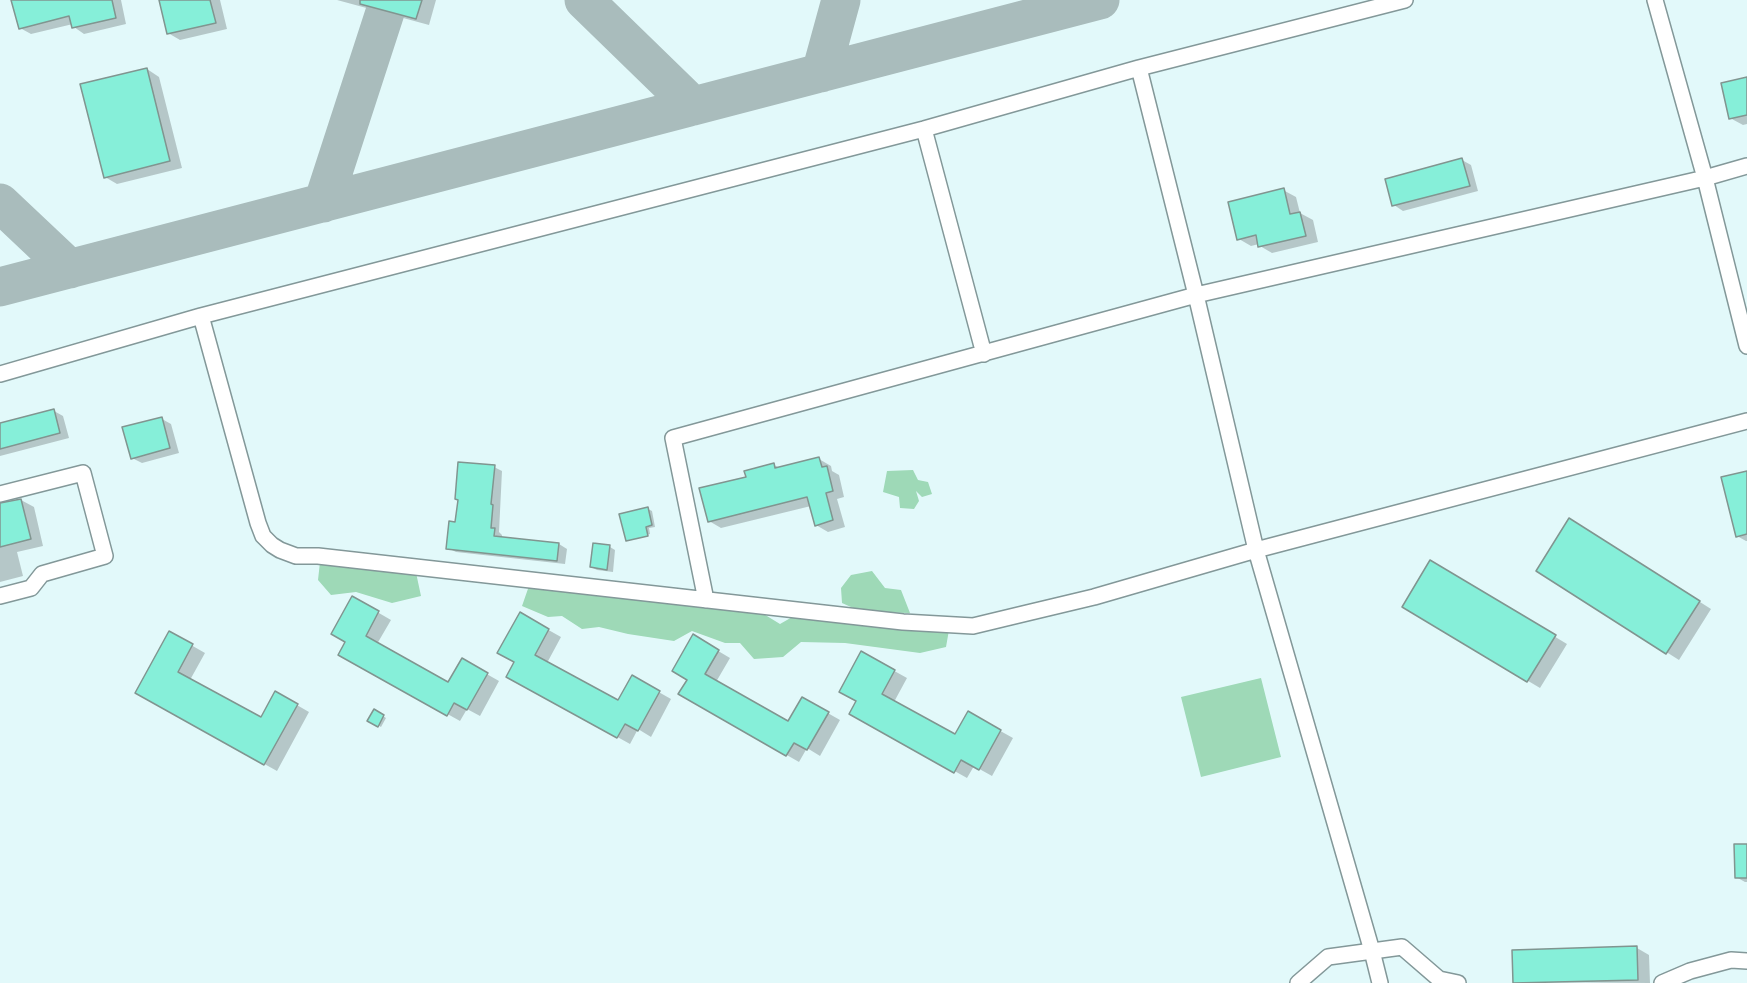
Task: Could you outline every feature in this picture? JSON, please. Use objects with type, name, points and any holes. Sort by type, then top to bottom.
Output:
[{"type":"lane","points":[[0,374],[201,316],[924,129],[1139,68],[1406,0]]},
{"type":"lane","points":[[1655,0],[1705,178],[1747,346]]},
{"type":"lane","points":[[1139,68],[1257,550],[1380,983]]},
{"type":"lane","points":[[924,129],[984,354]]},
{"type":"lane","points":[[706,600],[673,438],[1196,295],[1705,178],[1747,166]]},
{"type":"lane","points":[[201,316],[262,536],[280,550],[296,556],[903,622],[973,626],[1094,597],[1257,550],[1747,421]]},
{"type":"lane","points":[[0,494],[83,473],[105,556],[42,574],[31,588],[0,596]]},
{"type":"lane","points":[[1298,983],[1328,957],[1402,947],[1439,979],[1458,983]]},
{"type":"lane","points":[[1662,983],[1701,968],[1731,960],[1747,961]]},
{"type":"green space","points":[[913,470],[918,480],[928,482],[932,494],[922,497],[916,491],[919,501],[914,509],[900,508],[899,497],[883,492],[887,471]]},
{"type":"green space","points":[[347,551],[363,564],[365,569],[369,564],[415,568],[421,596],[392,603],[356,592],[331,595],[318,580],[320,562],[328,552]]},
{"type":"green space","points":[[872,571],[885,588],[901,590],[910,613],[862,612],[842,603],[841,588],[851,575]]},
{"type":"green space","points":[[530,583],[749,605],[780,624],[801,612],[949,630],[946,647],[920,653],[845,643],[801,642],[783,657],[754,659],[740,643],[725,643],[692,631],[674,641],[599,627],[582,629],[562,616],[548,617],[522,606]]},
{"type":"green space","points":[[1261,678],[1281,757],[1201,777],[1181,697]]},
{"type":"building","points":[[11,0],[112,0],[116,18],[72,28],[69,16],[19,29]]},
{"type":"building","points":[[159,0],[210,0],[216,23],[167,34]]},
{"type":"building","points":[[360,0],[422,0],[416,19],[360,4]]},
{"type":"building","points":[[147,68],[170,161],[104,178],[80,84]]},
{"type":"building","points":[[1747,77],[1747,115],[1729,119],[1721,83]]},
{"type":"building","points":[[1462,158],[1470,186],[1392,206],[1385,179]]},
{"type":"building","points":[[1284,188],[1290,214],[1300,212],[1306,236],[1258,247],[1256,235],[1237,240],[1228,202]]},
{"type":"building","points":[[54,409],[60,433],[0,449],[0,423]]},
{"type":"building","points":[[162,417],[170,448],[131,459],[122,427]]},
{"type":"building","points":[[819,457],[822,467],[827,466],[833,491],[826,493],[833,520],[815,526],[807,497],[708,522],[699,488],[746,477],[744,471],[774,463],[775,468]]},
{"type":"building","points":[[458,462],[495,465],[491,504],[493,505],[491,528],[495,528],[494,536],[559,543],[557,561],[446,549],[449,521],[455,522],[458,500],[455,499]]},
{"type":"building","points":[[1747,471],[1747,534],[1736,537],[1721,477]]},
{"type":"building","points":[[21,499],[31,539],[0,547],[0,503]]},
{"type":"building","points":[[648,507],[652,525],[646,527],[648,536],[626,541],[619,514]]},
{"type":"building","points":[[1569,518],[1700,601],[1666,654],[1536,571]]},
{"type":"building","points":[[593,543],[610,545],[607,570],[590,567]]},
{"type":"building","points":[[1430,560],[1556,635],[1527,682],[1402,607]]},
{"type":"building","points":[[352,596],[379,611],[366,636],[448,682],[462,658],[488,673],[467,710],[454,703],[447,716],[338,655],[345,642],[331,634]]},
{"type":"building","points":[[520,612],[549,629],[535,655],[618,700],[632,675],[660,691],[638,731],[625,724],[617,738],[506,677],[514,662],[497,653]]},
{"type":"building","points":[[169,631],[193,644],[178,672],[261,717],[275,691],[298,704],[264,765],[135,693]]},
{"type":"building","points":[[693,634],[719,650],[705,674],[788,721],[802,697],[829,712],[807,750],[794,743],[786,756],[678,694],[687,680],[672,671]]},
{"type":"building","points":[[861,651],[895,670],[882,694],[955,734],[968,711],[1001,730],[979,770],[961,760],[954,773],[849,714],[856,701],[839,692]]},
{"type":"building","points":[[374,709],[384,715],[378,727],[367,721]]},
{"type":"building","points":[[1734,844],[1747,844],[1747,878],[1735,878]]},
{"type":"building","points":[[1637,946],[1638,980],[1513,983],[1512,950]]},
{"type":"taxiway","points":[[323,203],[389,0]]},
{"type":"taxiway","points":[[584,0],[693,106]]},
{"type":"taxiway","points":[[821,73],[841,0]]},
{"type":"taxiway","points":[[0,287],[1100,0]]},
{"type":"taxiway","points":[[0,203],[70,269]]}]
